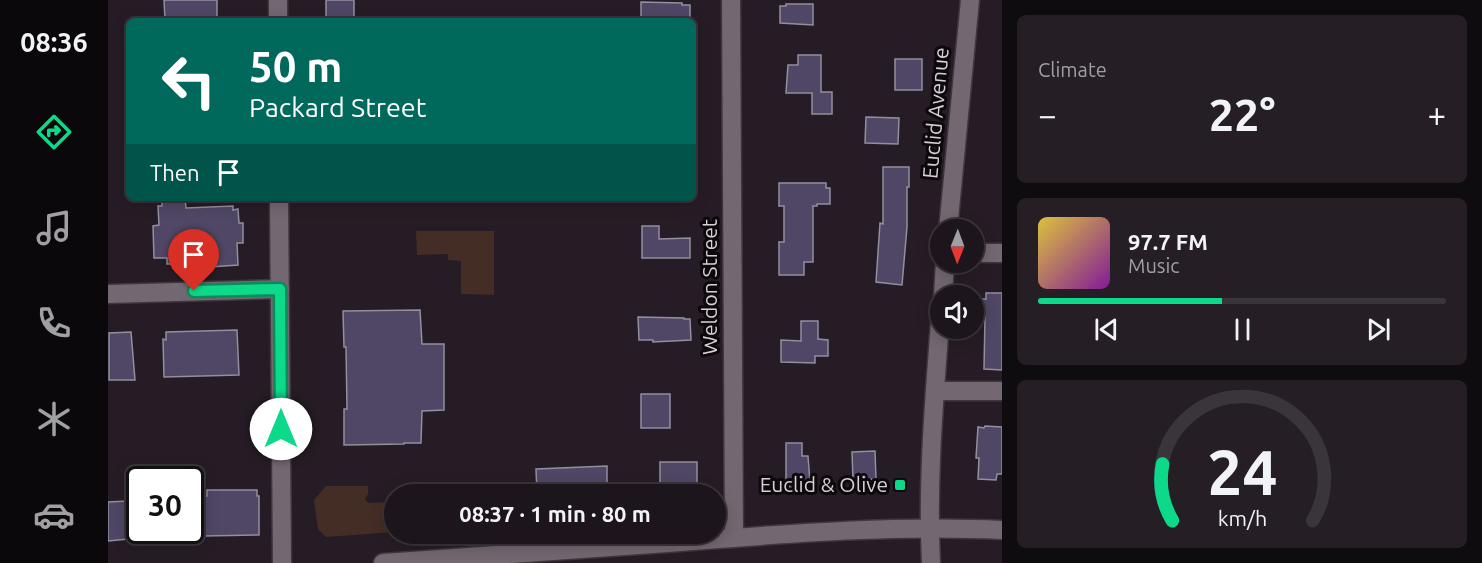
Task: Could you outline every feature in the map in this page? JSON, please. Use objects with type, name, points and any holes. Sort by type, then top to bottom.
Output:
[{"type":"street","points":[[278,0],[278,18]]},
{"type":"street","name":"Weldon Street","points":[[731,0],[734,538]]},
{"type":"street","name":"Euclid Avenue","points":[[949,219],[970,0]]},
{"type":"street","points":[[279,201],[282,563]]},
{"type":"street","points":[[984,253],[1002,253]]},
{"type":"street","points":[[108,294],[280,289]]},
{"type":"street","points":[[931,563],[929,528],[939,339]]},
{"type":"street","points":[[935,391],[1002,391]]},
{"type":"street","points":[[383,563],[734,538],[929,528],[1002,530]]},
{"type":"shaded area","points":[[416,231],[494,231],[494,295],[461,294],[461,261],[448,260],[448,254],[417,255]]},
{"type":"shaded area","points":[[326,486],[368,486],[365,499],[368,503],[384,502],[384,533],[326,537],[318,529],[314,500]]},
{"type":"building","points":[[164,0],[217,0],[217,18],[165,18]]},
{"type":"building","points":[[326,0],[354,0],[354,18],[326,18]]},
{"type":"building","points":[[641,2],[690,5],[690,18],[641,18]]},
{"type":"building","points":[[786,4],[813,4],[813,25],[780,23],[780,6],[786,6]]},
{"type":"building","points":[[798,55],[821,55],[821,92],[832,92],[832,114],[812,114],[812,93],[786,93],[788,65],[798,65]]},
{"type":"building","points":[[895,59],[922,59],[922,90],[895,90]]},
{"type":"building","points":[[866,117],[899,118],[898,144],[865,143]]},
{"type":"building","points":[[883,167],[909,167],[902,285],[876,282],[880,223],[883,224]]},
{"type":"building","points":[[779,183],[826,183],[826,188],[830,188],[830,204],[813,206],[813,262],[804,262],[804,275],[779,275],[779,242],[784,242],[784,206],[779,206]]},
{"type":"building","points":[[162,201],[185,201],[186,208],[233,206],[233,210],[238,209],[239,223],[243,223],[243,243],[237,243],[238,265],[210,267],[210,263],[167,264],[167,258],[154,258],[153,226],[159,225],[158,206],[162,206]]},
{"type":"building","points":[[642,226],[659,226],[659,239],[690,238],[690,258],[642,258]]},
{"type":"building","points":[[986,293],[1002,293],[1002,370],[984,369],[984,299],[986,299]]},
{"type":"building","points":[[420,310],[422,344],[444,344],[444,410],[422,411],[421,443],[344,445],[344,409],[347,409],[343,311]]},
{"type":"building","points":[[638,317],[690,319],[691,340],[653,342],[653,340],[639,340]]},
{"type":"building","points":[[801,321],[818,321],[818,339],[828,340],[828,356],[815,356],[815,363],[781,362],[781,340],[801,341]]},
{"type":"building","points":[[237,330],[239,375],[164,377],[163,339],[166,340],[166,332]]},
{"type":"building","points":[[131,332],[135,380],[109,380],[109,333]]},
{"type":"building","points":[[641,394],[670,394],[670,428],[641,428]]},
{"type":"building","points":[[985,426],[1002,427],[1002,474],[997,474],[996,480],[978,479],[979,458],[976,458],[978,427],[984,428]]},
{"type":"building","points":[[786,443],[802,443],[802,456],[808,456],[810,482],[807,482],[807,487],[790,488],[789,483],[786,483]]},
{"type":"building","points":[[875,451],[876,479],[853,480],[852,452]]},
{"type":"building","points":[[660,462],[697,462],[697,484],[660,484]]},
{"type":"building","points":[[607,466],[607,484],[537,484],[536,469]]},
{"type":"building","points":[[207,490],[257,490],[259,535],[205,536]]},
{"type":"building","points":[[126,501],[126,539],[108,541],[108,502]]},
{"type":"place","name":"Euclid & Olive","points":[[900,485]]},
{"type":"route","points":[[194,291],[280,289],[281,429]]}]
